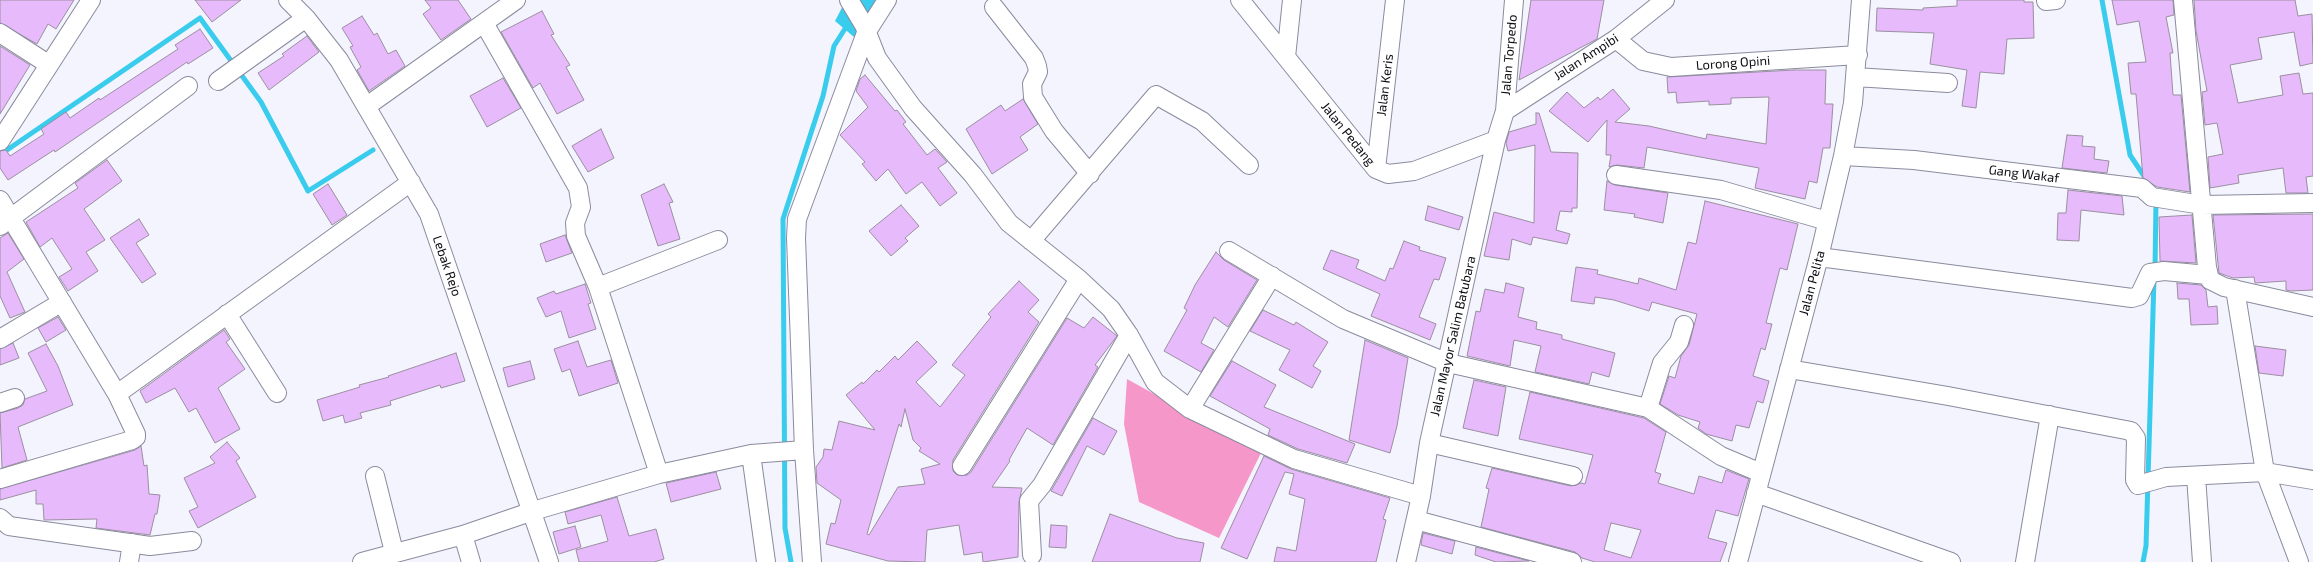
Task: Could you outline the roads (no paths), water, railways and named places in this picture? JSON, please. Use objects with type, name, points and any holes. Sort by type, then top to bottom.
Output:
[{"type":"street","name":"Lebak Rejo","points":[[288,0],[306,18],[338,60],[367,106],[429,214],[533,511],[549,562]]},
{"type":"street","points":[[367,106],[516,0]]},
{"type":"street","points":[[849,0],[865,29],[876,58],[913,108],[973,176],[1009,224],[1079,279],[1111,309],[1129,334],[1155,382],[1190,409],[1294,459],[1421,496]]},
{"type":"street","points":[[812,562],[801,450],[796,238],[797,219],[865,29],[887,0]]},
{"type":"street","name":"Jalan Pedang","points":[[1240,0],[1376,169],[1388,174],[1414,170],[1496,140]]},
{"type":"street","points":[[1286,57],[1292,0]]},
{"type":"street","name":"Jalan Keris","points":[[1376,169],[1395,0]]},
{"type":"street","name":"Jalan Torpedo","points":[[1505,111],[1514,0]]},
{"type":"street","name":"Jalan Ampibi","points":[[1505,111],[1616,39],[1665,0]]},
{"type":"street","name":"Jalan Pelita","points":[[1738,562],[1819,257],[1843,156],[1856,77],[1861,0]]},
{"type":"street","points":[[2183,0],[2208,274],[2214,283],[2235,290],[2313,308]]},
{"type":"street","points":[[0,141],[85,2]]},
{"type":"street","points":[[994,8],[1034,58],[1038,72],[1032,84],[1033,97],[1054,131],[1090,174]]},
{"type":"street","points":[[230,72],[306,18]]},
{"type":"street","points":[[484,23],[578,188],[581,206],[575,223],[578,244],[598,287],[659,474]]},
{"type":"street","points":[[0,32],[48,64]]},
{"type":"street","name":"Lorong Opini","points":[[1616,39],[1643,61],[1671,67],[1858,55]]},
{"type":"street","points":[[1856,77],[1948,83]]},
{"type":"street","points":[[5,221],[188,86]]},
{"type":"street","points":[[1031,241],[1090,174],[1156,95],[1202,121],[1249,166]]},
{"type":"street","name":"Jalan Mayor Salim Batubara","points":[[1406,562],[1421,496],[1428,443],[1448,363],[1496,140],[1505,111]]},
{"type":"street","name":"Gang Wakaf","points":[[1843,156],[1914,160],[2142,188],[2158,198],[2202,205],[2313,202]]},
{"type":"street","points":[[1616,175],[1721,190],[1827,221]]},
{"type":"street","points":[[117,394],[411,182]]},
{"type":"street","points":[[0,200],[5,221],[62,302],[117,394],[136,434],[134,439],[0,479]]},
{"type":"street","points":[[598,287],[718,240]]},
{"type":"street","points":[[1230,251],[1343,319],[1448,363],[1648,408],[1721,456],[1761,473]]},
{"type":"street","points":[[1819,257],[2132,298],[2139,296],[2157,272],[2208,274]]},
{"type":"street","points":[[1190,409],[1272,276]]},
{"type":"street","points":[[962,466],[1079,279]]},
{"type":"street","points":[[2235,290],[2265,472],[2299,562]]},
{"type":"street","points":[[0,339],[62,302]]},
{"type":"street","points":[[227,314],[277,393]]},
{"type":"street","points":[[1648,408],[1662,363],[1680,342],[1684,325]]},
{"type":"street","points":[[1032,555],[1029,501],[1042,485],[1129,334]]},
{"type":"street","points":[[1789,369],[2050,415],[2134,432],[2136,438],[2136,484],[2148,483],[2166,477],[2265,472],[2313,480]]},
{"type":"street","points":[[2025,562],[2050,415]]},
{"type":"street","points":[[1428,443],[1573,476]]},
{"type":"street","points":[[362,562],[394,552],[463,535],[533,511],[659,474],[758,454],[801,450]]},
{"type":"street","points":[[758,454],[766,562]]},
{"type":"street","points":[[375,476],[394,552]]},
{"type":"street","points":[[2196,476],[2202,562]]},
{"type":"street","points":[[1756,493],[1951,562]]},
{"type":"street","points":[[0,518],[9,526],[150,546],[192,541]]},
{"type":"street","points":[[1416,520],[1572,562]]},
{"type":"street","points":[[463,535],[471,562]]},
{"type":"street","points":[[129,562],[132,543]]},
{"type":"water","points":[[846,0],[880,0],[854,37],[835,21]]},
{"type":"waterway","points":[[2102,0],[2130,155],[2146,179]]},
{"type":"waterway","points":[[7,150],[200,18],[261,102],[308,191],[373,150]]},
{"type":"waterway","points":[[791,562],[785,528],[783,219],[823,96],[834,46],[848,24]]},
{"type":"waterway","points":[[2155,269],[2156,201]]},
{"type":"waterway","points":[[2143,562],[2146,546],[2154,279]]}]
